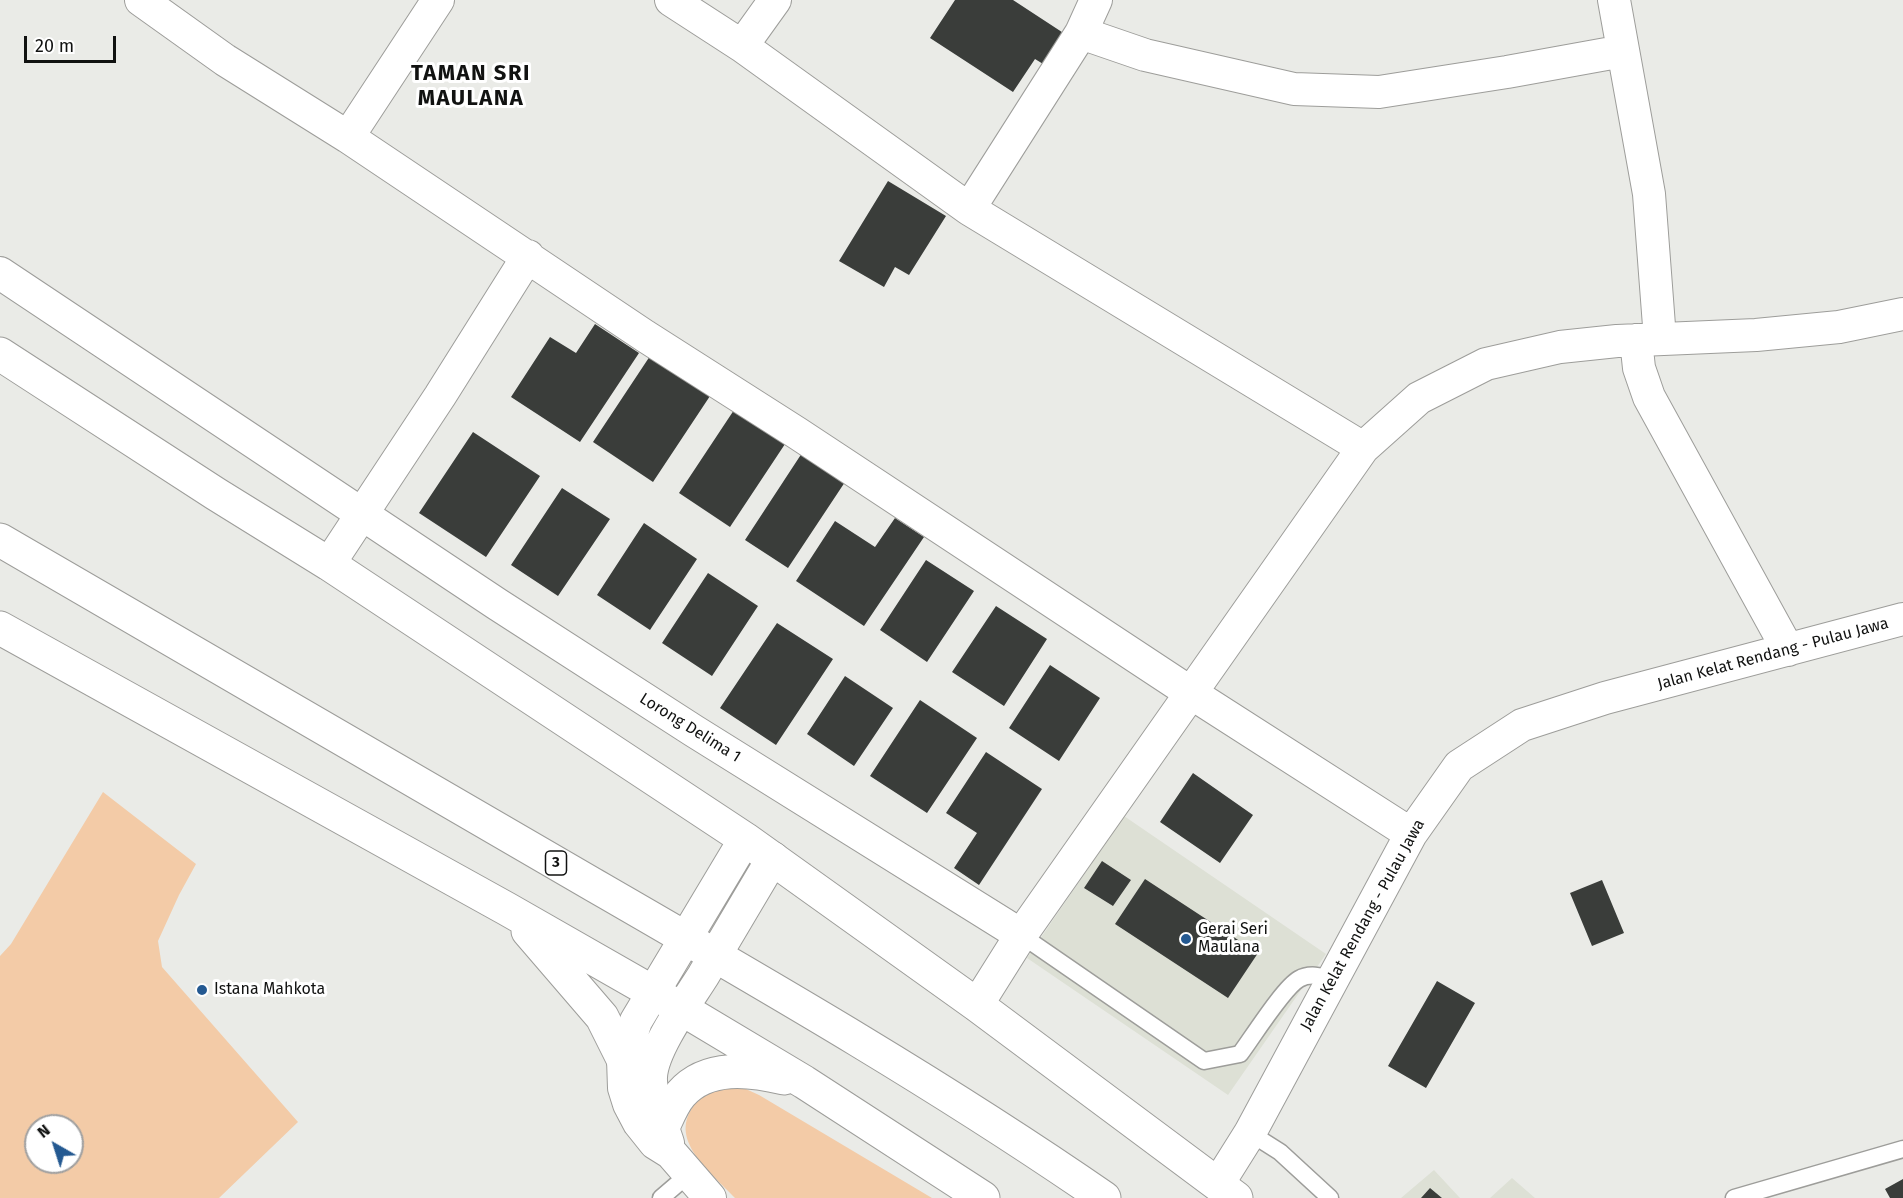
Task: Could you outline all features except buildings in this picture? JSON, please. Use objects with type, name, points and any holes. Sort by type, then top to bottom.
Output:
[{"type":"main road","points":[[0,354],[329,564],[773,858],[977,1005],[1227,1191]]},
{"type":"main road","name":"3","points":[[0,540],[685,938],[895,1064],[1104,1198]]},
{"type":"main road","points":[[0,628],[507,909],[682,1009],[804,1082],[983,1198]]},
{"type":"main road","points":[[507,909],[537,939],[602,1017],[623,1059]]},
{"type":"main road","points":[[674,1152],[672,1108],[686,1089],[701,1080],[718,1073],[736,1071],[758,1072],[804,1082]]},
{"type":"street","points":[[141,0],[225,60],[348,136],[645,336],[1411,834]]},
{"type":"street","points":[[348,136],[438,0]]},
{"type":"street","points":[[671,0],[742,46],[969,209],[1363,448]]},
{"type":"street","points":[[742,46],[776,0]]},
{"type":"street","points":[[969,209],[1081,33],[1096,0]]},
{"type":"street","points":[[1614,0],[1648,194],[1648,339],[1639,368],[1649,397],[1788,650]]},
{"type":"street","points":[[1081,33],[1145,55],[1294,89],[1379,92],[1623,51]]},
{"type":"street","points":[[329,564],[363,515],[528,256]]},
{"type":"street","name":"Lorong Delima 1","points":[[0,273],[497,604],[1022,935]]},
{"type":"street","points":[[977,1005],[1022,935],[1363,448],[1419,398],[1486,364],[1560,347],[1648,339],[1756,335],[1827,328],[1903,314]]},
{"type":"street","name":"Jalan Kelat Rendang - Pulau Jawa","points":[[1227,1191],[1250,1133],[1411,834],[1459,766],[1522,725],[1605,698],[1903,619]]},
{"type":"street","points":[[674,1152],[655,1143],[639,1123],[624,1088],[623,1059],[636,1021],[652,992],[745,839]]},
{"type":"street","points":[[710,1198],[674,1152],[652,1091],[653,1064],[682,1009],[773,858]]},
{"type":"lane","points":[[1022,935],[1204,1061],[1240,1054],[1287,989],[1299,978],[1315,975],[1332,979]]},
{"type":"lane","points":[[1250,1133],[1280,1152],[1330,1198]]},
{"type":"lane","points":[[1734,1198],[1903,1149]]},
{"type":"lane","points":[[661,1198],[674,1152]]},
{"type":"shaded area","points":[[103,792],[196,864],[158,941],[162,967],[298,1122],[219,1198],[0,1198],[0,956],[11,944]]},
{"type":"shaded area","points":[[1124,816],[1326,954],[1228,1095],[1027,958]]},
{"type":"shaded area","points":[[737,1085],[759,1095],[932,1198],[735,1198],[695,1154],[688,1142],[686,1129],[688,1116],[703,1095],[709,1091]]},
{"type":"shaded area","points":[[1434,1170],[1460,1198],[1401,1198]]},
{"type":"shaded area","points":[[1512,1178],[1535,1198],[1490,1198]]},
{"type":"place","name":"Gerai Seri Maulana","points":[[1186,939]]},
{"type":"place","name":"Istana Mahkota","points":[[202,990]]},
{"type":"district","name":"TAMAN SRI MAULANA","points":[[471,86]]}]
